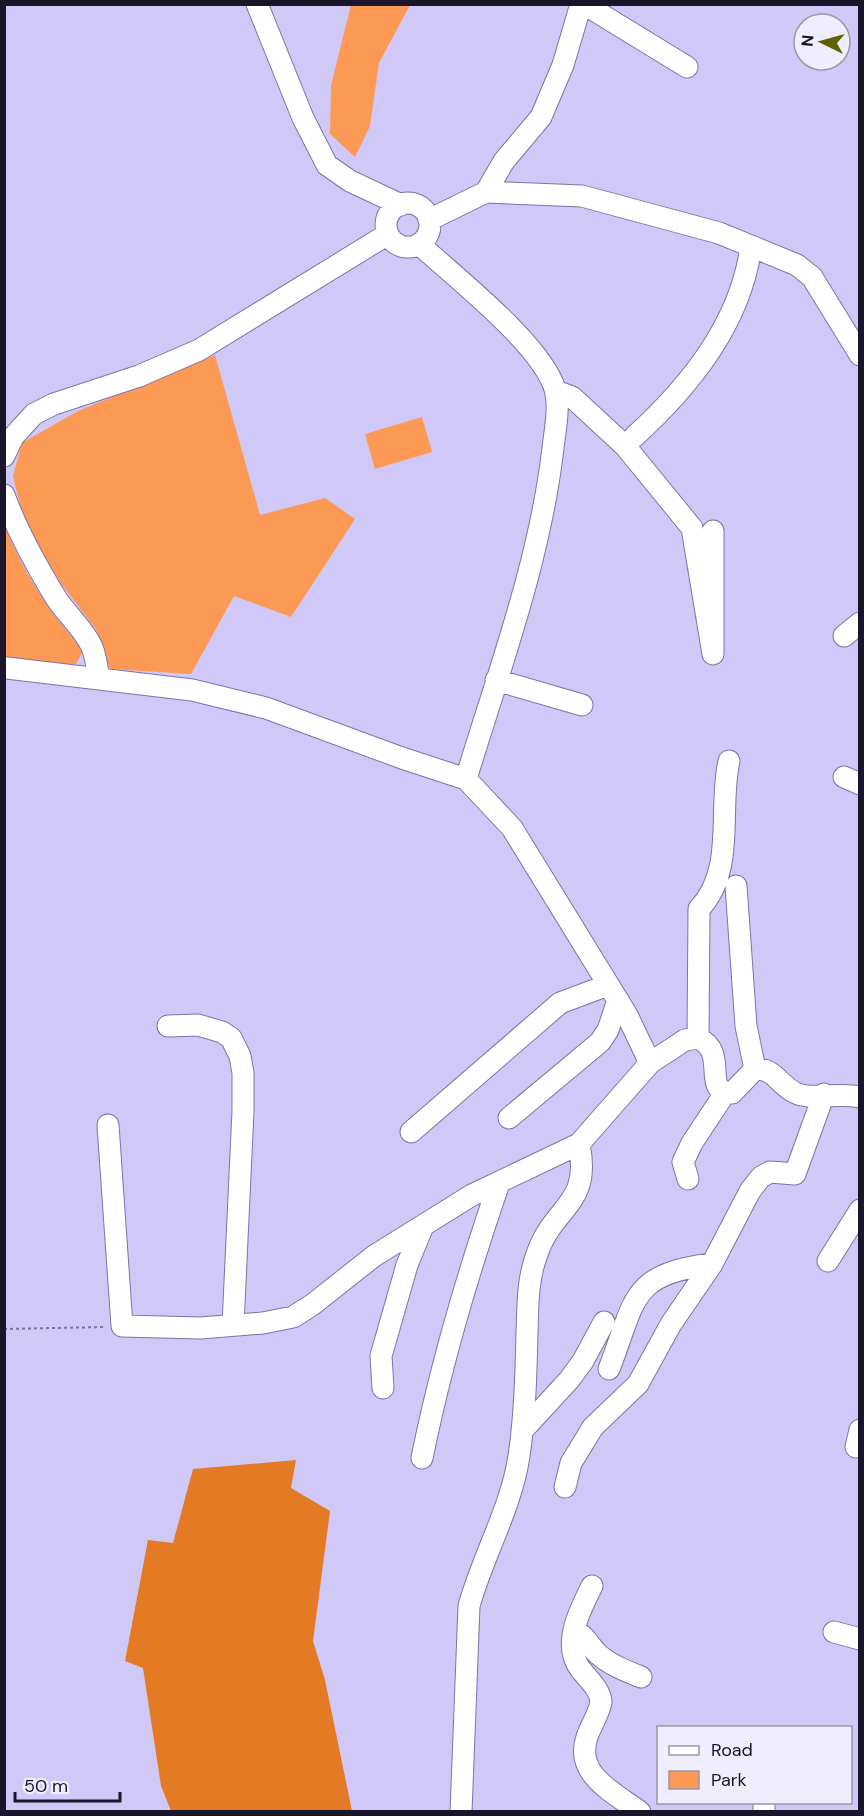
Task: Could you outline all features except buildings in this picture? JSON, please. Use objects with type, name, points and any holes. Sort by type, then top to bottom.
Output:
[{"type":"street","points":[[257,4],[303,118],[327,165],[350,181],[401,205],[416,205],[427,213],[428,234],[419,244],[405,247],[392,240],[388,234],[387,219],[401,205]]},
{"type":"street","points":[[486,192],[504,161],[541,117],[563,65],[583,4],[687,67]]},
{"type":"street","points":[[429,220],[486,192],[582,196],[718,233],[798,265],[812,277],[860,356]]},
{"type":"street","points":[[4,456],[13,437],[34,414],[54,404],[139,376],[199,350],[388,234]]},
{"type":"street","points":[[419,244],[529,346],[546,370],[555,391],[556,420],[549,481],[522,599],[466,779]]},
{"type":"street","points":[[634,437],[673,401],[713,345],[739,300],[747,275],[751,246]]},
{"type":"street","points":[[555,391],[572,397],[625,446],[692,528],[713,654],[713,531]]},
{"type":"street","points":[[4,495],[13,520],[38,569],[63,609],[86,636],[93,649],[99,679]]},
{"type":"street","points":[[7,668],[192,690],[266,708],[466,779],[512,828],[613,992],[650,1063]]},
{"type":"street","points":[[496,680],[582,705]]},
{"type":"street","points":[[698,1038],[699,909],[710,898],[726,840],[724,785],[729,761]]},
{"type":"street","points":[[736,886],[746,1026],[755,1069]]},
{"type":"street","points":[[509,1118],[600,1042],[608,1030],[613,992]]},
{"type":"street","points":[[411,1132],[560,1003],[613,992]]},
{"type":"street","points":[[168,1026],[198,1025],[222,1032],[231,1038],[240,1056],[243,1073],[243,1112],[233,1325]]},
{"type":"street","points":[[108,1125],[122,1326],[201,1328],[293,1317],[312,1305],[374,1256],[472,1195],[579,1144],[650,1063],[685,1040],[698,1038],[711,1047],[715,1056],[715,1082],[725,1093],[732,1093],[755,1069]]},
{"type":"street","points":[[755,1069],[771,1071],[783,1086],[805,1096],[824,1094],[860,1097]]},
{"type":"street","points":[[688,1179],[683,1162],[692,1143],[725,1093]]},
{"type":"street","points":[[565,1487],[571,1463],[593,1427],[638,1384],[671,1324],[712,1264],[750,1191],[760,1177],[770,1172],[795,1174],[824,1094]]},
{"type":"street","points":[[461,1812],[469,1606],[477,1578],[512,1488],[522,1431],[531,1273],[543,1239],[579,1189],[583,1165],[579,1144]]},
{"type":"street","points":[[422,1458],[434,1399],[464,1284],[499,1183]]},
{"type":"street","points":[[828,1261],[860,1210]]},
{"type":"street","points":[[382,1388],[381,1356],[407,1264],[423,1226]]},
{"type":"street","points":[[609,1369],[642,1288],[663,1274],[682,1268],[712,1264]]},
{"type":"street","points":[[522,1431],[569,1380],[604,1322]]},
{"type":"street","points":[[592,1586],[580,1611],[574,1631],[573,1654],[577,1665],[597,1689],[601,1702],[586,1739],[586,1765],[593,1777],[640,1812]]},
{"type":"street","points":[[574,1631],[584,1637],[598,1654],[611,1664],[641,1677]]},
{"type":"street","points":[[834,1632],[860,1639]]},
{"type":"path","points":[[4,1329],[122,1326]]},
{"type":"green space","points":[[351,5],[410,5],[379,63],[370,126],[355,157],[330,134],[331,86]]},
{"type":"green space","points":[[215,355],[260,515],[325,498],[355,519],[291,617],[234,596],[191,674],[110,669],[96,629],[62,585],[36,542],[20,505],[13,476],[22,443],[78,411]]},
{"type":"green space","points":[[422,417],[432,452],[375,469],[365,434]]},
{"type":"green space","points":[[4,522],[28,574],[83,651],[76,664],[59,665],[5,658]]},
{"type":"shaded area","points":[[296,1460],[291,1488],[330,1511],[313,1641],[325,1680],[352,1811],[171,1811],[161,1786],[143,1668],[125,1661],[148,1540],[173,1543],[193,1469]]}]
